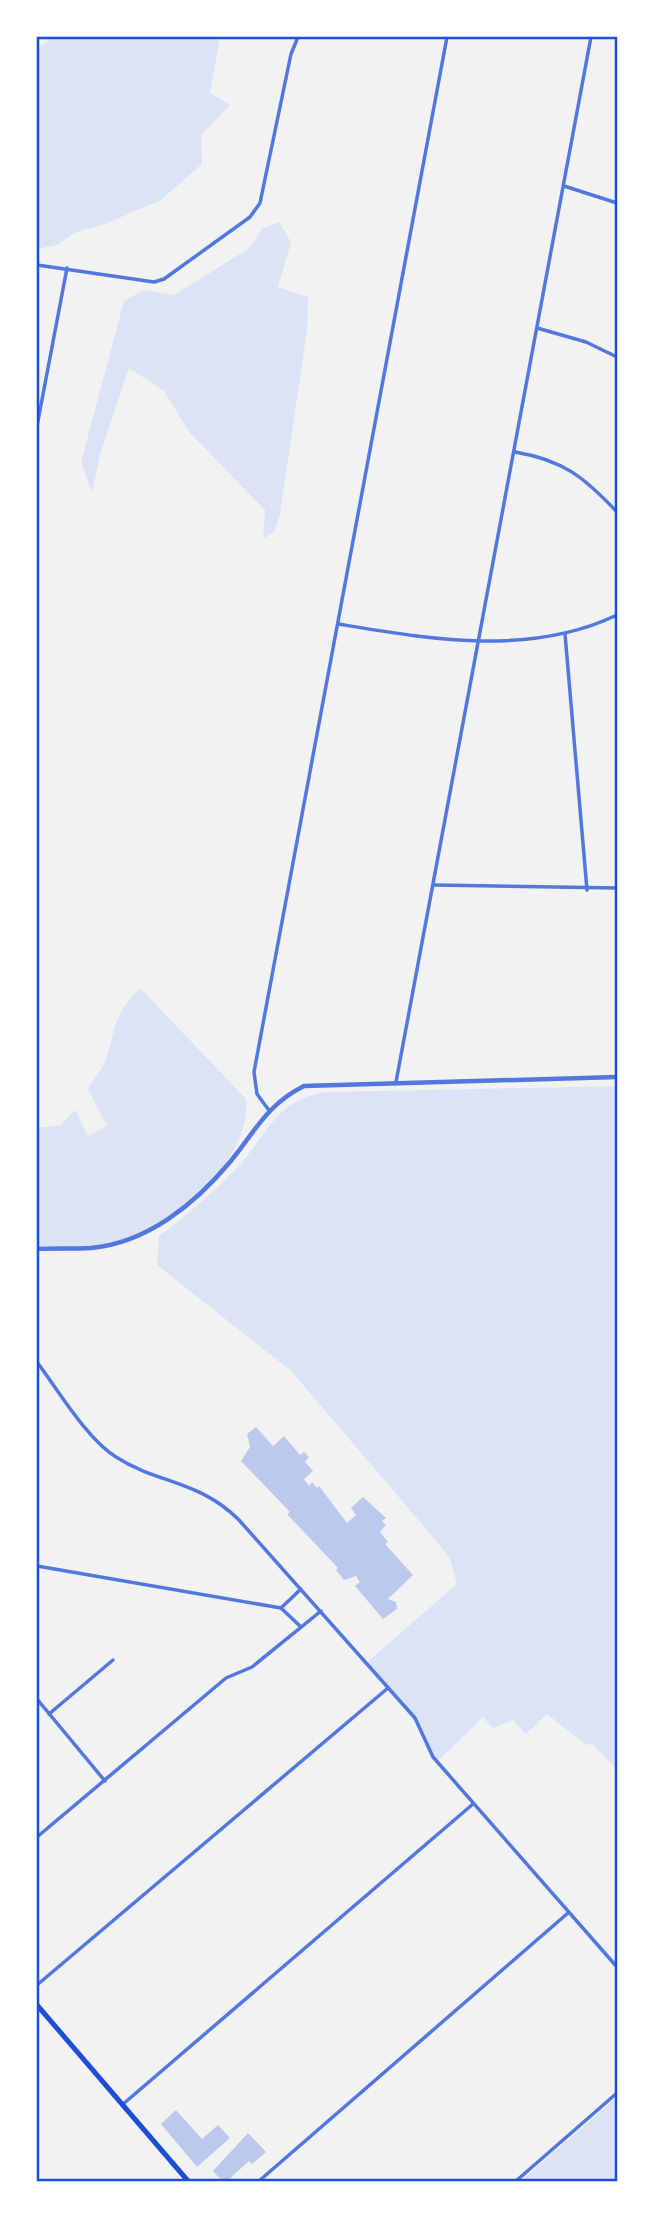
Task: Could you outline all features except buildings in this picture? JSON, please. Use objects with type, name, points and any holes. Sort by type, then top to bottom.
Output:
[{"type":"main road","points":[[37,2004],[188,2181]]},
{"type":"street","points":[[37,265],[135,280],[164,279],[250,217],[260,203],[291,54],[298,37]]},
{"type":"street","points":[[268,1109],[257,1094],[254,1072],[447,37]]},
{"type":"street","points":[[396,1082],[435,885],[591,37]]},
{"type":"street","points":[[564,186],[617,203]]},
{"type":"street","points":[[37,426],[67,268]]},
{"type":"street","points":[[537,328],[586,342],[617,357]]},
{"type":"street","points":[[515,452],[559,463],[579,475],[617,512]]},
{"type":"street","points":[[338,624],[418,637],[479,642],[565,633],[617,615]]},
{"type":"street","points":[[565,633],[587,890]]},
{"type":"street","points":[[435,885],[587,890],[617,888]]},
{"type":"street","points":[[37,1249],[91,1248],[118,1243],[154,1229],[172,1217],[229,1164],[268,1109],[304,1086],[617,1077]]},
{"type":"street","points":[[37,1362],[112,1455],[135,1468],[193,1487],[218,1501],[239,1520],[415,1718],[433,1757],[617,1967]]},
{"type":"street","points":[[37,1566],[281,1608],[301,1627]]},
{"type":"street","points":[[281,1608],[301,1589]]},
{"type":"street","points":[[37,1838],[226,1678],[252,1667],[321,1611]]},
{"type":"street","points":[[49,1714],[113,1660]]},
{"type":"street","points":[[37,1985],[388,1688]]},
{"type":"street","points":[[37,1699],[105,1781]]},
{"type":"street","points":[[122,2105],[473,1804]]},
{"type":"street","points":[[259,2181],[568,1913]]},
{"type":"street","points":[[516,2181],[617,2093]]},
{"type":"shaded area","points":[[54,37],[220,37],[210,93],[230,105],[201,135],[202,164],[161,200],[105,224],[76,232],[57,245],[37,249],[37,48]]},
{"type":"shaded area","points":[[279,222],[291,242],[278,287],[308,297],[307,331],[280,514],[275,530],[263,539],[265,510],[190,433],[164,391],[129,368],[100,455],[92,492],[81,462],[124,301],[144,290],[174,295],[248,249],[262,229]]},
{"type":"shaded area","points":[[140,988],[246,1099],[245,1120],[238,1141],[212,1181],[176,1214],[157,1227],[115,1244],[37,1249],[37,1128],[61,1125],[75,1110],[88,1136],[107,1126],[88,1089],[106,1060],[121,1012]]},
{"type":"shaded area","points":[[617,1086],[617,1770],[593,1745],[585,1744],[547,1714],[526,1734],[513,1720],[493,1728],[483,1717],[437,1762],[415,1718],[366,1663],[457,1584],[450,1559],[291,1371],[157,1265],[159,1236],[233,1172],[283,1111],[310,1096],[328,1092]]},
{"type":"shaded area","points":[[617,2097],[617,2181],[521,2181]]}]
